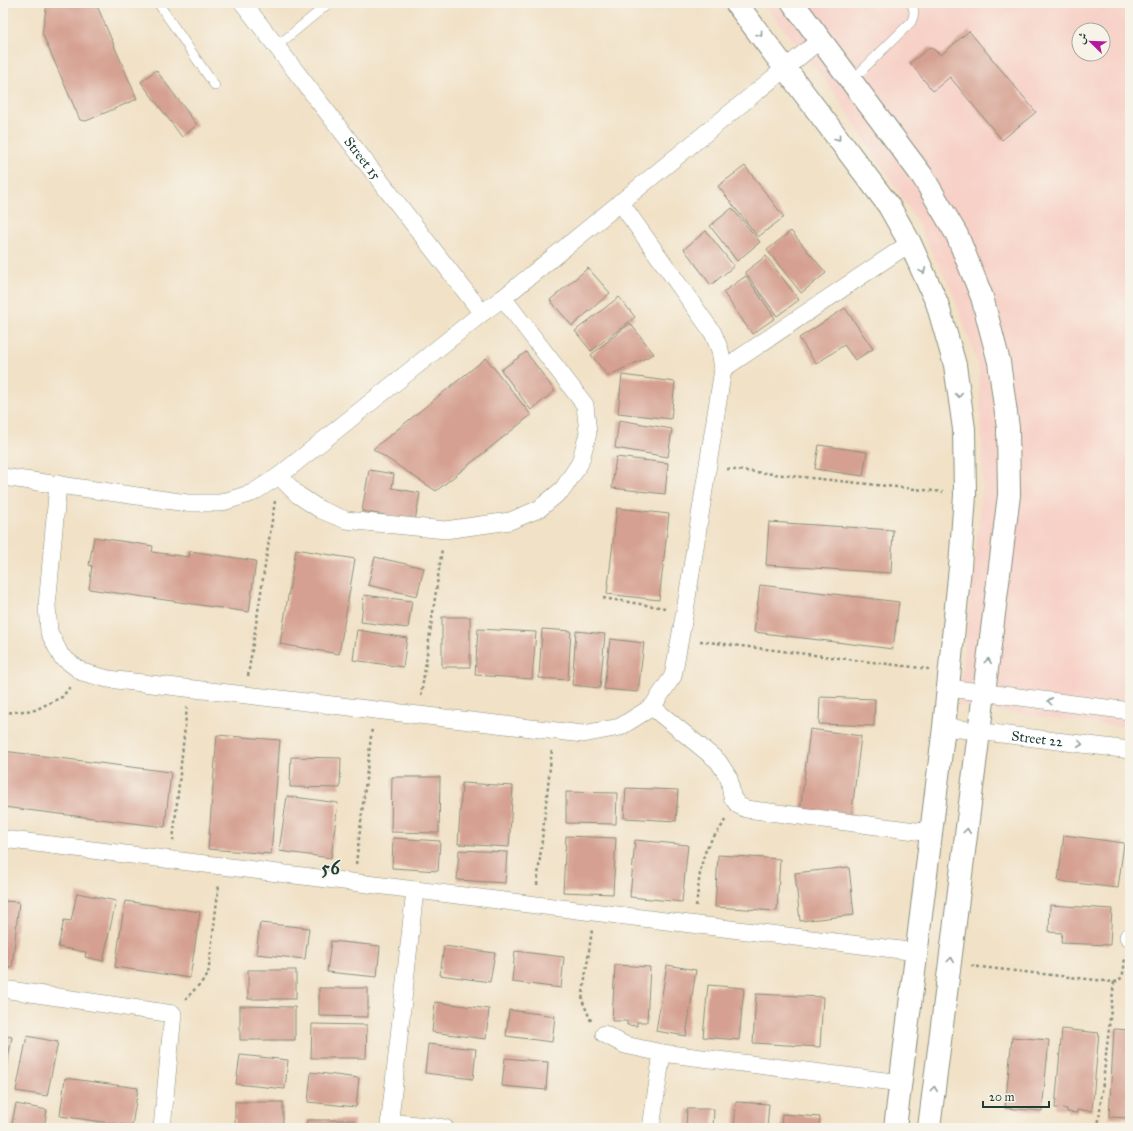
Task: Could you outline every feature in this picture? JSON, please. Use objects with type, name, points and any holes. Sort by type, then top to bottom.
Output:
[{"type":"street","name":"Street 15","points":[[243,3],[482,313]]},
{"type":"street","points":[[736,3],[889,206],[910,243],[937,303],[955,365],[964,429],[965,495],[960,567],[944,727],[895,1128]]},
{"type":"street","points":[[793,3],[924,177],[957,235],[982,297],[999,362],[1008,428],[1009,495],[951,964],[929,1128]]},
{"type":"street","points":[[3,477],[187,503],[220,503],[252,493],[279,476],[482,313],[504,298],[820,40]]},
{"type":"street","points":[[58,484],[47,606],[49,632],[61,656],[82,672],[108,679],[584,734],[620,727],[652,707],[673,676],[681,639],[723,369],[720,350],[713,333],[620,202]]},
{"type":"street","points":[[723,369],[910,243]]},
{"type":"street","points":[[279,476],[298,495],[320,510],[346,520],[445,530],[510,521],[539,510],[563,489],[580,463],[588,433],[585,405],[504,298]]},
{"type":"street","points":[[949,680],[984,693],[1130,711]]},
{"type":"street","points":[[652,707],[718,762],[724,769],[728,778],[732,797],[738,805],[746,809],[931,833]]},
{"type":"street","name":"Street 22","points":[[944,727],[1130,750]]},
{"type":"street","points":[[3,840],[917,952]]},
{"type":"street","points":[[415,890],[389,1125],[445,1128]]},
{"type":"street","points":[[3,989],[173,1014],[162,1128]]},
{"type":"street","points":[[604,1034],[624,1045],[662,1053],[901,1083]]},
{"type":"street","points":[[651,1128],[662,1053]]},
{"type":"lane","points":[[158,3],[215,86]]},
{"type":"lane","points":[[276,46],[329,3]]},
{"type":"lane","points":[[851,81],[911,22],[914,16],[914,10],[911,3]]},
{"type":"path","points":[[708,467],[965,495]]},
{"type":"path","points":[[246,695],[279,476]]},
{"type":"path","points":[[419,715],[445,530]]},
{"type":"path","points":[[603,598],[685,611]]},
{"type":"path","points":[[681,639],[949,680]]},
{"type":"path","points":[[3,713],[34,710],[62,697],[82,672]]},
{"type":"path","points":[[172,860],[189,688]]},
{"type":"path","points":[[354,883],[375,710]]},
{"type":"path","points":[[535,905],[554,730]]},
{"type":"path","points":[[694,924],[704,856],[710,842],[724,824],[732,797]]},
{"type":"path","points":[[173,1014],[208,975],[221,866]]},
{"type":"path","points":[[594,912],[582,1000],[590,1021],[604,1034]]},
{"type":"path","points":[[951,964],[1118,982],[1122,976],[1129,937]]},
{"type":"path","points":[[1098,1128],[1114,982]]},
{"type":"shaded area","points":[[763,3],[1130,3],[1130,728],[958,706],[983,481],[979,367],[952,291],[912,213],[833,91]]},
{"type":"building","points":[[47,3],[64,3],[98,8],[137,99],[86,121],[80,120],[42,33]]},
{"type":"building","points":[[969,31],[1036,112],[1002,140],[950,77],[933,91],[910,63],[930,47],[941,55]]},
{"type":"building","points":[[156,70],[197,125],[182,137],[141,82]]},
{"type":"building","points":[[745,166],[784,217],[758,237],[718,186]]},
{"type":"building","points":[[732,208],[760,242],[737,261],[710,226]]},
{"type":"building","points":[[706,231],[734,266],[711,285],[684,249]]},
{"type":"building","points":[[791,231],[826,273],[801,293],[767,250]]},
{"type":"building","points":[[766,256],[799,300],[777,316],[745,272]]},
{"type":"building","points":[[588,268],[610,293],[572,326],[550,300]]},
{"type":"building","points":[[746,276],[775,318],[752,334],[723,292]]},
{"type":"building","points":[[619,297],[635,317],[591,351],[575,331]]},
{"type":"building","points":[[845,308],[873,349],[855,360],[844,345],[816,364],[799,338]]},
{"type":"building","points":[[630,323],[654,354],[608,376],[591,355]]},
{"type":"building","points":[[526,352],[555,391],[531,410],[501,370]]},
{"type":"building","points":[[486,358],[531,415],[436,491],[373,449]]},
{"type":"building","points":[[622,375],[675,382],[671,419],[618,413]]},
{"type":"building","points":[[619,420],[672,429],[668,457],[615,448]]},
{"type":"building","points":[[819,445],[867,452],[863,476],[815,469]]},
{"type":"building","points":[[616,457],[668,463],[665,494],[612,488]]},
{"type":"building","points":[[369,470],[394,474],[392,488],[420,493],[415,521],[362,511]]},
{"type":"building","points":[[617,508],[669,514],[659,600],[607,594]]},
{"type":"building","points":[[769,522],[893,530],[891,573],[766,565]]},
{"type":"building","points":[[94,537],[153,546],[152,552],[189,557],[190,551],[256,561],[249,612],[89,589],[92,566],[89,565]]},
{"type":"building","points":[[296,549],[355,559],[339,654],[280,644]]},
{"type":"building","points":[[375,557],[424,568],[417,596],[368,585]]},
{"type":"building","points":[[760,585],[899,602],[893,649],[754,632]]},
{"type":"building","points":[[364,595],[412,601],[408,628],[361,622]]},
{"type":"building","points":[[442,617],[470,617],[470,667],[442,667]]},
{"type":"building","points":[[478,629],[536,632],[532,679],[475,675]]},
{"type":"building","points":[[542,629],[571,631],[568,680],[539,678]]},
{"type":"building","points":[[357,630],[407,638],[403,667],[353,660]]},
{"type":"building","points":[[576,631],[605,634],[600,688],[572,685]]},
{"type":"building","points":[[610,639],[644,643],[638,692],[604,689]]},
{"type":"building","points":[[820,697],[875,699],[874,726],[819,724]]},
{"type":"building","points":[[810,729],[861,736],[851,819],[800,813]]},
{"type":"building","points":[[217,735],[280,740],[271,854],[208,849]]},
{"type":"building","points":[[3,751],[171,772],[165,827],[3,807]]},
{"type":"building","points":[[291,757],[341,758],[340,788],[290,787]]},
{"type":"building","points":[[392,777],[440,777],[439,833],[391,832]]},
{"type":"building","points":[[462,783],[513,786],[509,847],[458,844]]},
{"type":"building","points":[[626,788],[678,790],[676,821],[624,818]]},
{"type":"building","points":[[566,792],[617,793],[616,824],[566,823]]},
{"type":"building","points":[[287,796],[338,803],[331,858],[279,851]]},
{"type":"building","points":[[1064,835],[1124,843],[1118,888],[1058,881]]},
{"type":"building","points":[[566,836],[616,838],[613,894],[563,892]]},
{"type":"building","points":[[393,838],[440,841],[438,871],[392,868]]},
{"type":"building","points":[[635,840],[688,845],[682,902],[630,897]]},
{"type":"building","points":[[459,850],[507,852],[505,883],[457,880]]},
{"type":"building","points":[[718,855],[780,859],[777,911],[715,907]]},
{"type":"building","points":[[849,867],[854,915],[800,921],[795,873]]},
{"type":"building","points":[[77,893],[116,901],[103,961],[85,957],[86,952],[58,947],[64,920],[71,921]]},
{"type":"building","points":[[3,901],[19,902],[12,968],[3,967]]},
{"type":"building","points":[[125,901],[200,912],[190,978],[115,967]]},
{"type":"building","points":[[1050,905],[1112,909],[1110,945],[1061,943],[1062,933],[1049,932]]},
{"type":"building","points":[[260,923],[309,928],[305,959],[256,954]]},
{"type":"building","points":[[331,941],[380,946],[377,977],[327,972]]},
{"type":"building","points":[[444,946],[495,953],[490,982],[440,975]]},
{"type":"building","points":[[515,951],[564,957],[561,988],[512,982]]},
{"type":"building","points":[[615,965],[650,967],[647,1022],[637,1022],[637,1026],[627,1025],[627,1021],[612,1021]]},
{"type":"building","points":[[667,965],[696,970],[686,1036],[656,1031]]},
{"type":"building","points":[[248,970],[296,970],[296,999],[248,999]]},
{"type":"building","points":[[708,985],[744,988],[739,1040],[703,1037]]},
{"type":"building","points":[[319,988],[368,988],[368,1017],[319,1016]]},
{"type":"building","points":[[756,994],[823,997],[820,1047],[753,1043]]},
{"type":"building","points":[[435,1002],[489,1009],[486,1039],[432,1032]]},
{"type":"building","points":[[240,1006],[295,1007],[295,1040],[240,1040]]},
{"type":"building","points":[[509,1010],[555,1016],[552,1042],[506,1036]]},
{"type":"building","points":[[312,1024],[367,1025],[366,1058],[311,1058]]},
{"type":"building","points":[[1062,1029],[1099,1033],[1092,1111],[1077,1110],[1077,1113],[1067,1112],[1067,1109],[1055,1108]]},
{"type":"building","points":[[1114,1029],[1130,1030],[1130,1118],[1109,1117]]},
{"type":"building","points":[[3,1035],[12,1037],[4,1079],[3,1079]]},
{"type":"building","points":[[27,1036],[58,1042],[47,1096],[16,1091]]},
{"type":"building","points":[[1012,1037],[1049,1040],[1042,1111],[1005,1108]]},
{"type":"building","points":[[428,1044],[476,1049],[473,1079],[425,1073]]},
{"type":"building","points":[[240,1055],[288,1060],[285,1089],[236,1084]]},
{"type":"building","points":[[505,1058],[548,1062],[546,1090],[502,1086]]},
{"type":"building","points":[[311,1072],[359,1078],[356,1107],[308,1102]]},
{"type":"building","points":[[65,1078],[138,1088],[132,1126],[60,1116]]},
{"type":"building","points":[[235,1102],[283,1102],[283,1128],[235,1128]]},
{"type":"building","points":[[736,1102],[769,1104],[767,1128],[734,1128]]},
{"type":"building","points":[[16,1104],[47,1110],[44,1128],[11,1128]]},
{"type":"building","points":[[687,1109],[714,1109],[713,1128],[686,1128]]},
{"type":"building","points":[[782,1114],[820,1117],[819,1128],[781,1128]]},
{"type":"building","points":[[307,1120],[354,1120],[354,1128],[306,1128]]},
{"type":"district","name":"56","points":[[331,868]]}]
